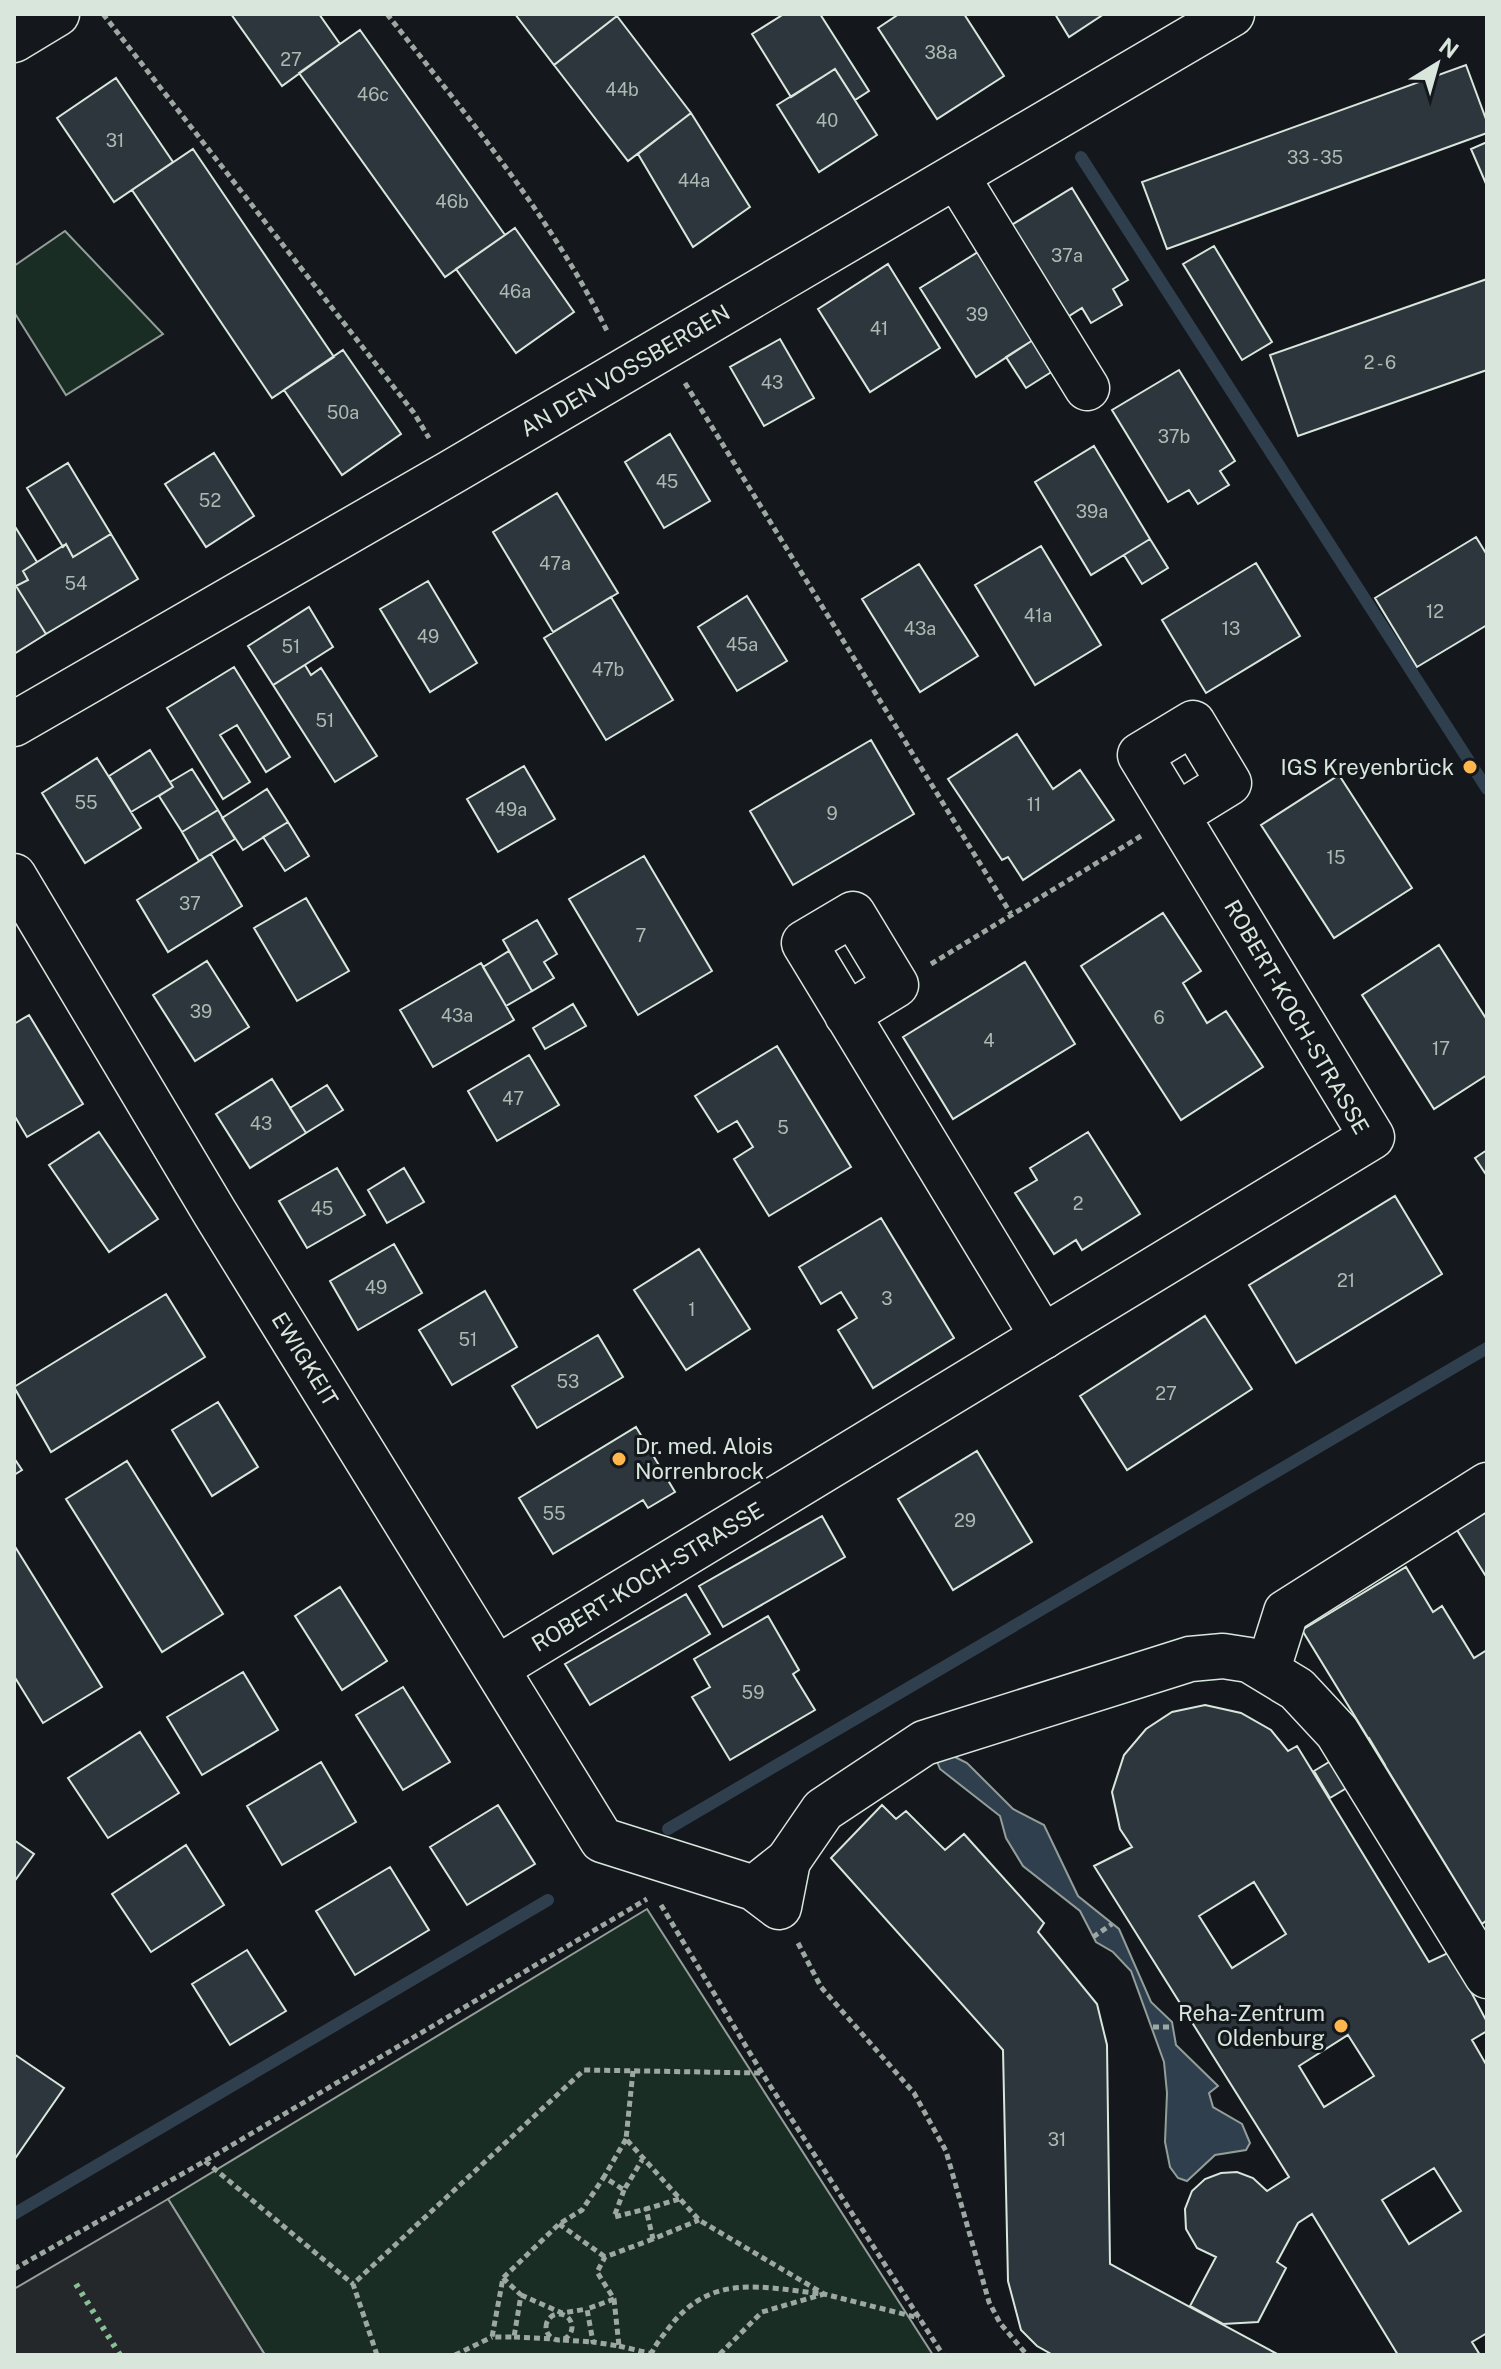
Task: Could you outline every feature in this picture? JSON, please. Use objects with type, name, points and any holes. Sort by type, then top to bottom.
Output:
[{"type":"street","points":[[14,40],[57,14]]},
{"type":"street","name":"AN DEN VOSSBERGEN","points":[[14,724],[450,473],[1232,14]]},
{"type":"street","points":[[957,177],[1087,388]]},
{"type":"street","name":"ROBERT-KOCH-STRASSE","points":[[497,1668],[1372,1137],[1177,815]]},
{"type":"street","name":"EWIGKEIT","points":[[14,876],[215,1213],[602,1840],[767,1897]]},
{"type":"street","points":[[847,1015],[896,985],[853,914],[804,943],[847,1015],[1043,1337]]},
{"type":"street","points":[[1268,1669],[1286,1612],[1487,1485]]},
{"type":"street","points":[[767,1897],[823,1810],[924,1743],[1190,1659],[1223,1656],[1249,1660],[1268,1669],[1297,1689],[1337,1732],[1487,1976]]},
{"type":"path","points":[[103,14],[414,413],[450,473]]},
{"type":"path","points":[[387,14],[498,157],[533,208],[585,286],[626,370]]},
{"type":"path","points":[[663,348],[1011,914]]},
{"type":"path","points":[[896,985],[1177,815]]},
{"type":"path","points":[[14,2269],[205,2161],[655,1894],[762,2073],[943,2355]]},
{"type":"path","points":[[767,1897],[821,1987],[914,2093],[946,2151],[989,2302],[1000,2323],[1027,2355]]},
{"type":"path","points":[[1093,1937],[1112,1924]]},
{"type":"path","points":[[1153,2027],[1173,2027]]},
{"type":"path","points":[[353,2284],[584,2070],[762,2073]]},
{"type":"path","points":[[492,2337],[503,2278],[559,2224],[582,2210],[626,2139],[633,2071]]},
{"type":"path","points":[[626,2139],[699,2220],[824,2294]]},
{"type":"path","points":[[642,2159],[624,2190],[614,2217],[679,2199]]},
{"type":"path","points":[[205,2161],[353,2284],[377,2355]]},
{"type":"path","points":[[604,2177],[624,2190]]},
{"type":"path","points":[[646,2209],[653,2239]]},
{"type":"path","points":[[619,2346],[614,2299],[597,2272],[605,2257],[699,2220]]},
{"type":"path","points":[[559,2224],[605,2257]]},
{"type":"path","points":[[503,2278],[521,2295],[570,2319],[572,2331],[558,2340]]},
{"type":"path","points":[[455,2355],[492,2337],[593,2342],[653,2354],[677,2317],[718,2289],[742,2285],[824,2294],[919,2318]]},
{"type":"path","points":[[719,2355],[762,2312],[824,2294]]},
{"type":"path","points":[[514,2337],[521,2295]]},
{"type":"path","points":[[558,2340],[546,2327],[552,2317],[614,2299]]},
{"type":"path","points":[[587,2309],[593,2342]]},
{"type":"green space","points":[[65,231],[163,334],[66,395],[14,312],[14,266]]},
{"type":"green space","points":[[647,1909],[933,2355],[265,2355],[168,2199]]},
{"type":"shaded area","points":[[168,2199],[265,2355],[14,2355],[14,2289]]},
{"type":"water","points":[[951,1755],[967,1763],[1013,1809],[1044,1825],[1078,1896],[1119,1929],[1151,2002],[1172,2022],[1176,2045],[1218,2086],[1209,2093],[1213,2107],[1242,2124],[1250,2143],[1246,2150],[1215,2155],[1187,2181],[1178,2178],[1170,2167],[1165,2142],[1167,2093],[1164,2062],[1131,1971],[1113,1952],[1096,1942],[1080,1911],[1023,1866],[1006,1838],[1000,1816],[940,1769],[936,1759]]},
{"type":"building","points":[[231,14],[319,14],[340,44],[282,86]]},
{"type":"building","points":[[515,14],[615,14],[617,16],[554,65]]},
{"type":"building","points":[[784,14],[820,14],[869,91],[855,100],[835,69],[791,97],[752,34]]},
{"type":"building","points":[[899,14],[964,14],[1004,76],[937,119],[878,28]]},
{"type":"building","points":[[1055,14],[1104,14],[1069,37]]},
{"type":"building","points":[[617,16],[691,113],[628,161],[554,65]]},
{"type":"building","points":[[360,30],[505,235],[445,277],[299,73]]},
{"type":"building","points":[[1466,65],[1487,122],[1487,133],[1167,249],[1142,182]]},
{"type":"building","points":[[835,69],[877,135],[819,172],[777,105]]},
{"type":"building","points":[[116,78],[173,162],[114,202],[57,118]]},
{"type":"building","points":[[691,113],[750,207],[693,247],[638,154]]},
{"type":"building","points":[[1487,142],[1487,186],[1471,149]]},
{"type":"building","points":[[193,149],[334,357],[272,398],[132,190]]},
{"type":"building","points":[[1072,188],[1128,280],[1113,289],[1122,305],[1091,323],[1082,308],[1061,321],[1005,229]]},
{"type":"building","points":[[515,228],[574,312],[516,353],[456,269]]},
{"type":"building","points":[[1214,246],[1272,342],[1242,360],[1183,264]]},
{"type":"building","points":[[978,252],[1033,340],[976,377],[920,288]]},
{"type":"building","points":[[888,264],[940,348],[870,392],[818,309]]},
{"type":"building","points":[[1487,279],[1487,370],[1298,436],[1270,355]]},
{"type":"building","points":[[780,339],[814,398],[764,426],[730,367]]},
{"type":"building","points":[[1033,340],[1053,371],[1026,388],[1006,357]]},
{"type":"building","points":[[343,350],[401,434],[342,475],[284,390]]},
{"type":"building","points":[[1179,370],[1235,461],[1220,471],[1229,485],[1198,504],[1189,490],[1168,502],[1112,410]]},
{"type":"building","points":[[670,434],[710,501],[664,528],[625,462]]},
{"type":"building","points":[[1094,446],[1150,539],[1091,575],[1035,482]]},
{"type":"building","points":[[214,453],[254,516],[206,547],[165,484]]},
{"type":"building","points":[[68,463],[111,534],[73,557],[66,544],[63,547],[27,488]]},
{"type":"building","points":[[557,493],[618,593],[553,632],[493,532]]},
{"type":"building","points":[[14,525],[37,562],[23,571],[28,580],[16,586],[46,634],[14,654]]},
{"type":"building","points":[[111,534],[138,579],[46,634],[16,586],[28,580],[23,571],[66,544],[73,557]]},
{"type":"building","points":[[1476,537],[1487,555],[1487,625],[1417,667],[1375,598]]},
{"type":"building","points":[[1150,539],[1168,568],[1142,584],[1124,555]]},
{"type":"building","points":[[1041,546],[1101,645],[1035,685],[975,585]]},
{"type":"building","points":[[1256,563],[1300,636],[1206,693],[1162,620]]},
{"type":"building","points":[[919,564],[978,656],[920,692],[862,599]]},
{"type":"building","points":[[428,581],[477,663],[430,692],[380,609]]},
{"type":"building","points":[[747,596],[787,661],[737,691],[698,627]]},
{"type":"building","points":[[611,597],[673,700],[606,740],[544,638]]},
{"type":"building","points":[[309,607],[333,647],[273,685],[248,646]]},
{"type":"building","points":[[305,665],[311,675],[321,668],[377,756],[335,782],[273,685]]},
{"type":"building","points":[[234,667],[290,757],[266,772],[237,725],[220,735],[250,782],[223,799],[167,708]]},
{"type":"building","points":[[1017,734],[1053,789],[1080,770],[1114,820],[1023,880],[1008,857],[1002,860],[948,779]]},
{"type":"building","points":[[871,740],[914,814],[793,885],[750,811]]},
{"type":"building","points":[[150,750],[173,787],[131,812],[109,776]]},
{"type":"building","points":[[97,758],[141,828],[85,863],[42,793]]},
{"type":"building","points":[[524,766],[555,819],[498,852],[467,799]]},
{"type":"building","points":[[192,769],[218,810],[182,832],[159,796],[173,787],[170,782]]},
{"type":"building","points":[[1339,775],[1412,888],[1334,938],[1261,825]]},
{"type":"building","points":[[267,789],[288,822],[243,850],[222,818]]},
{"type":"building","points":[[218,810],[235,839],[199,861],[182,832]]},
{"type":"building","points":[[288,822],[309,856],[285,871],[263,837]]},
{"type":"building","points":[[211,854],[242,906],[168,952],[137,900]]},
{"type":"building","points":[[644,856],[712,971],[638,1015],[569,899]]},
{"type":"building","points":[[306,898],[349,971],[297,1001],[254,928]]},
{"type":"building","points":[[1163,913],[1201,971],[1183,983],[1207,1023],[1226,1011],[1263,1067],[1181,1120],[1081,966]]},
{"type":"building","points":[[537,920],[557,954],[544,962],[554,978],[532,991],[503,940]]},
{"type":"building","points":[[1439,945],[1487,1020],[1487,1075],[1434,1109],[1362,995]]},
{"type":"building","points":[[509,951],[532,991],[506,1006],[483,967]]},
{"type":"building","points":[[207,961],[249,1027],[195,1061],[153,995]]},
{"type":"building","points":[[1025,962],[1075,1044],[953,1119],[903,1037]]},
{"type":"building","points":[[481,963],[514,1020],[433,1067],[400,1010]]},
{"type":"building","points":[[573,1004],[586,1026],[545,1049],[533,1028]]},
{"type":"building","points":[[29,1015],[83,1104],[27,1137],[14,1115],[14,1024]]},
{"type":"building","points":[[777,1046],[851,1167],[769,1216],[734,1159],[753,1147],[737,1121],[718,1132],[695,1096]]},
{"type":"building","points":[[529,1055],[559,1105],[497,1141],[468,1091]]},
{"type":"building","points":[[272,1079],[306,1133],[250,1168],[216,1114]]},
{"type":"building","points":[[327,1085],[343,1110],[306,1133],[290,1108]]},
{"type":"building","points":[[99,1132],[158,1219],[109,1252],[49,1165]]},
{"type":"building","points":[[1088,1132],[1140,1214],[1082,1250],[1076,1240],[1054,1254],[1015,1193],[1037,1180],[1030,1168]]},
{"type":"building","points":[[1487,1150],[1487,1176],[1475,1158]]},
{"type":"building","points":[[337,1168],[365,1215],[307,1248],[279,1201]]},
{"type":"building","points":[[404,1168],[424,1202],[387,1223],[368,1190]]},
{"type":"building","points":[[1395,1196],[1442,1274],[1296,1363],[1249,1285]]},
{"type":"building","points":[[881,1218],[954,1338],[873,1388],[838,1330],[857,1318],[841,1292],[821,1304],[799,1267]]},
{"type":"building","points":[[394,1244],[422,1293],[358,1330],[330,1281]]},
{"type":"building","points":[[699,1249],[750,1329],[686,1370],[634,1290]]},
{"type":"building","points":[[485,1291],[517,1347],[452,1385],[419,1330]]},
{"type":"building","points":[[166,1294],[205,1357],[51,1452],[14,1387]]},
{"type":"building","points":[[1205,1316],[1252,1389],[1127,1470],[1080,1396]]},
{"type":"building","points":[[598,1335],[623,1377],[537,1428],[512,1386]]},
{"type":"building","points":[[218,1402],[258,1467],[212,1496],[172,1430]]},
{"type":"building","name":"Dr. med. Alois Norrenbrock","points":[[636,1427],[675,1492],[648,1508],[643,1500],[553,1554],[519,1498]]},
{"type":"building","points":[[977,1451],[1032,1542],[953,1590],[898,1499]]},
{"type":"building","points":[[14,1458],[22,1470],[14,1475]]},
{"type":"building","points":[[127,1461],[223,1614],[162,1652],[66,1499]]},
{"type":"building","points":[[1487,1512],[1487,1578],[1457,1530]]},
{"type":"building","points":[[822,1516],[845,1557],[723,1627],[699,1586]]},
{"type":"building","points":[[14,1545],[102,1687],[43,1723],[14,1676]]},
{"type":"building","points":[[1406,1567],[1433,1612],[1442,1606],[1474,1658],[1487,1650],[1487,1920],[1482,1924],[1302,1630]]},
{"type":"building","points":[[340,1587],[387,1661],[342,1690],[295,1616]]},
{"type":"building","points":[[686,1594],[710,1634],[590,1705],[565,1664]]},
{"type":"building","points":[[768,1616],[799,1670],[793,1674],[815,1710],[730,1760],[692,1697],[710,1687],[694,1659]]},
{"type":"building","points":[[243,1672],[278,1730],[202,1775],[167,1717]]},
{"type":"building","points":[[403,1687],[450,1762],[403,1790],[356,1715]]},
{"type":"building","name":"Reha-Zentrum Oldenburg","points":[[1205,1705],[1241,1713],[1271,1730],[1288,1751],[1297,1746],[1429,1962],[1450,1952],[1487,2022],[1487,2031],[1472,2040],[1487,2066],[1487,2333],[1472,2342],[1480,2355],[1398,2355],[1312,2214],[1298,2223],[1277,2262],[1286,2268],[1258,2322],[1223,2324],[1190,2306],[1216,2257],[1197,2248],[1186,2229],[1185,2209],[1192,2191],[1205,2179],[1221,2173],[1237,2172],[1253,2178],[1267,2191],[1289,2177],[1094,1866],[1132,1847],[1120,1829],[1112,1792],[1124,1755],[1146,1729],[1172,1712]],"holes":[[[1254,1882],[1286,1934],[1232,1968],[1199,1916]],[[1348,2035],[1374,2076],[1324,2107],[1299,2066]],[[1434,2168],[1461,2211],[1409,2244],[1382,2200]]]},
{"type":"building","points":[[140,1732],[179,1793],[108,1838],[68,1778]]},
{"type":"building","points":[[1369,1738],[1385,1765],[1330,1798],[1314,1771]]},
{"type":"building","points":[[321,1762],[356,1822],[282,1865],[247,1806]]},
{"type":"building","points":[[498,1805],[535,1864],[467,1905],[430,1847]]},
{"type":"building","points":[[882,1805],[896,1819],[906,1811],[945,1850],[964,1834],[1044,1923],[1038,1932],[1097,2004],[1107,2045],[1110,2264],[1279,2355],[1053,2355],[1037,2346],[1021,2330],[1008,2281],[1003,2050],[831,1858]]},
{"type":"building","points":[[14,1840],[34,1854],[14,1882]]},
{"type":"building","points":[[186,1845],[224,1905],[151,1952],[112,1894]]},
{"type":"building","points":[[390,1867],[429,1930],[355,1975],[316,1911]]},
{"type":"building","points":[[247,1950],[286,2011],[230,2045],[192,1984]]},
{"type":"building","points":[[14,2054],[64,2088],[14,2160]]},
{"type":"waterway","points":[[1081,157],[1487,789]]},
{"type":"waterway","points":[[668,1829],[1487,1348]]},
{"type":"waterway","points":[[14,2214],[548,1900]]},
{"type":"hedge","points":[[76,2284],[120,2355]]},
{"type":"place","name":"IGS Kreyenbrück","points":[[1470,767]]},
{"type":"place","name":"Dr. med. Alois Norrenbrock","points":[[619,1459]]},
{"type":"place","name":"Reha-Zentrum Oldenburg","points":[[1341,2026]]}]
